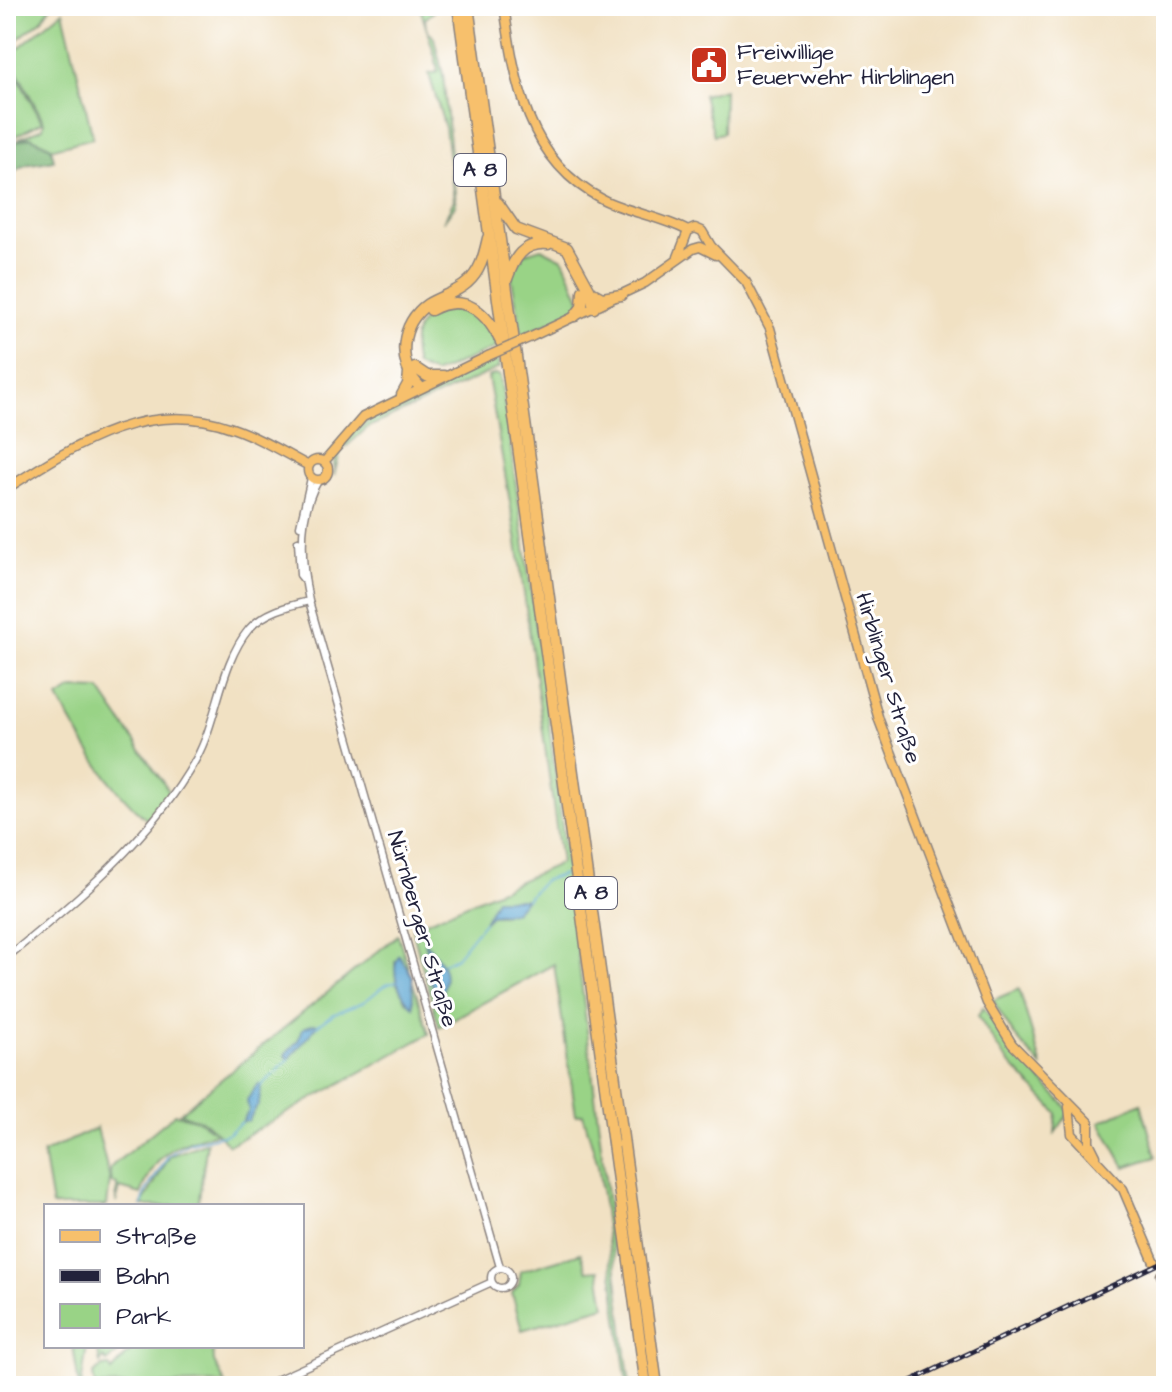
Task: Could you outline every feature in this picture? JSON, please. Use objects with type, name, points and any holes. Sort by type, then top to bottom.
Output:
[{"type":"highway","name":"A 8","points":[[458,6],[646,1386]]},
{"type":"highway","name":"A 8","points":[[468,6],[657,1386]]},
{"type":"highway","points":[[491,187],[505,218],[516,229],[567,248],[594,308]]},
{"type":"highway","points":[[420,387],[404,352],[409,325],[424,308],[455,292],[476,274],[489,232]]},
{"type":"highway","points":[[506,280],[521,251],[530,245],[546,244],[563,252],[587,292],[602,298],[621,295]]},
{"type":"highway","points":[[575,316],[587,292]]},
{"type":"highway","points":[[402,395],[412,369],[410,344],[417,322],[432,309],[450,303],[469,305],[483,313],[508,356]]},
{"type":"highway","points":[[412,369],[427,376],[444,376]]},
{"type":"main road","points":[[324,462],[363,417],[402,395],[621,295],[705,239],[700,229],[688,231],[658,217],[602,199],[575,182],[546,151],[524,109],[504,6]]},
{"type":"main road","points":[[688,231],[693,246],[724,259]]},
{"type":"main road","name":"Hirblinger Straße","points":[[705,239],[753,292],[770,328],[879,720],[971,962],[1001,1028],[1024,1058],[1058,1091],[1077,1119],[1090,1124],[1089,1134],[1096,1156]]},
{"type":"main road","points":[[6,489],[92,437],[157,418],[192,419],[234,428],[309,466],[315,479],[327,474],[324,462]]},
{"type":"main road","points":[[309,466],[316,461],[324,462]]},
{"type":"main road","name":"Hirblinger Straße","points":[[1077,1119],[1071,1132],[1096,1156],[1125,1193],[1154,1262]]},
{"type":"main road","points":[[1079,1138],[1089,1134]]},
{"type":"main road","points":[[1160,1275],[1166,1287]]},
{"type":"street","name":"Nürnberger Straße","points":[[315,479],[302,524],[304,580],[500,1267]]},
{"type":"street","points":[[6,958],[91,886],[187,774],[213,722],[234,655],[251,628],[272,612],[309,601]]},
{"type":"street","points":[[500,1267],[509,1271],[510,1284],[501,1288],[492,1282],[492,1274],[500,1267]]},
{"type":"street","points":[[263,1386],[492,1282]]},
{"type":"green space","points":[[6,6],[51,6],[41,21],[6,48]]},
{"type":"green space","points":[[420,6],[432,6],[433,12],[425,19],[426,27],[422,14]]},
{"type":"green space","points":[[63,11],[93,138],[54,148],[30,137],[18,139],[43,128],[44,122],[9,56]]},
{"type":"green space","points":[[427,29],[434,38],[443,75],[456,204],[443,222],[454,200],[445,128],[429,74],[438,72]]},
{"type":"green space","points":[[6,55],[42,122],[6,141]]},
{"type":"green space","points":[[724,89],[723,133],[714,135],[703,95]]},
{"type":"green space","points":[[30,137],[51,147],[54,160],[22,166],[13,175],[9,194],[6,194],[6,145]]},
{"type":"green space","points":[[541,248],[563,259],[581,301],[575,311],[522,335],[511,275],[525,253]]},
{"type":"green space","points":[[450,306],[474,314],[486,324],[497,347],[434,374],[416,366],[415,336],[430,315]]},
{"type":"green space","points":[[497,359],[499,368],[368,427],[340,452],[334,476],[335,458],[361,426],[407,399]]},
{"type":"green space","points":[[500,376],[519,502],[630,1386],[627,1386],[598,1165],[583,1114],[576,1115],[554,964],[439,1027],[412,928],[561,863],[517,542],[488,377]],"holes":[[[496,899],[525,899],[503,915],[491,915]]]},
{"type":"green space","points":[[73,689],[100,690],[170,793],[147,820],[108,778],[67,714],[58,698]]},
{"type":"green space","points":[[398,935],[410,973],[402,963],[395,961],[396,982],[406,1001],[411,978],[429,1034],[229,1145],[205,1122],[180,1113]]},
{"type":"green space","points":[[1019,989],[1042,1067],[1013,1034],[993,1000]]},
{"type":"green space","points":[[983,1007],[1018,1056],[1065,1105],[1069,1113],[1055,1133],[1057,1113],[1003,1056],[978,1016]]},
{"type":"green space","points":[[1141,1103],[1156,1157],[1125,1167],[1100,1122]]},
{"type":"green space","points":[[175,1114],[198,1120],[217,1133],[169,1151],[154,1167],[141,1194],[120,1188],[116,1203],[117,1185],[112,1183],[110,1169]]},
{"type":"green space","points":[[97,1128],[110,1180],[107,1204],[52,1204],[43,1153]]},
{"type":"green space","points":[[207,1142],[198,1204],[142,1204],[170,1156]]},
{"type":"green space","points":[[581,1253],[587,1271],[599,1270],[605,1306],[522,1330],[512,1293],[519,1284],[521,1271]]},
{"type":"green space","points":[[73,1348],[87,1348],[81,1386]]},
{"type":"green space","points":[[97,1348],[124,1348],[107,1362],[103,1358],[100,1363]]},
{"type":"green space","points":[[133,1348],[213,1348],[214,1362],[225,1383],[95,1386],[93,1375],[102,1367],[109,1366],[112,1371]]},
{"type":"water","points":[[496,899],[526,899],[514,912],[491,915],[484,922]]},
{"type":"water","points":[[425,942],[436,955],[445,974],[440,997],[425,972],[429,957]]},
{"type":"water","points":[[399,955],[412,976],[413,1007],[397,982],[395,968]]},
{"type":"water","points":[[317,1026],[289,1059],[285,1055],[298,1041],[303,1028]]},
{"type":"water","points":[[258,1084],[261,1086],[259,1103],[248,1121],[242,1122],[249,1111],[247,1100]]},
{"type":"waterway","points":[[526,899],[543,881],[564,874]]},
{"type":"waterway","points":[[444,963],[456,957],[484,922]]},
{"type":"waterway","points":[[317,1026],[396,982]]},
{"type":"waterway","points":[[261,1086],[289,1059]]},
{"type":"waterway","points":[[142,1204],[145,1193],[169,1155],[189,1143],[227,1134],[242,1122]]},
{"type":"railway","points":[[900,1386],[1166,1260]]},
{"type":"place","name":"Freiwillige Feuerwehr Hirblingen","points":[[709,65]]}]
